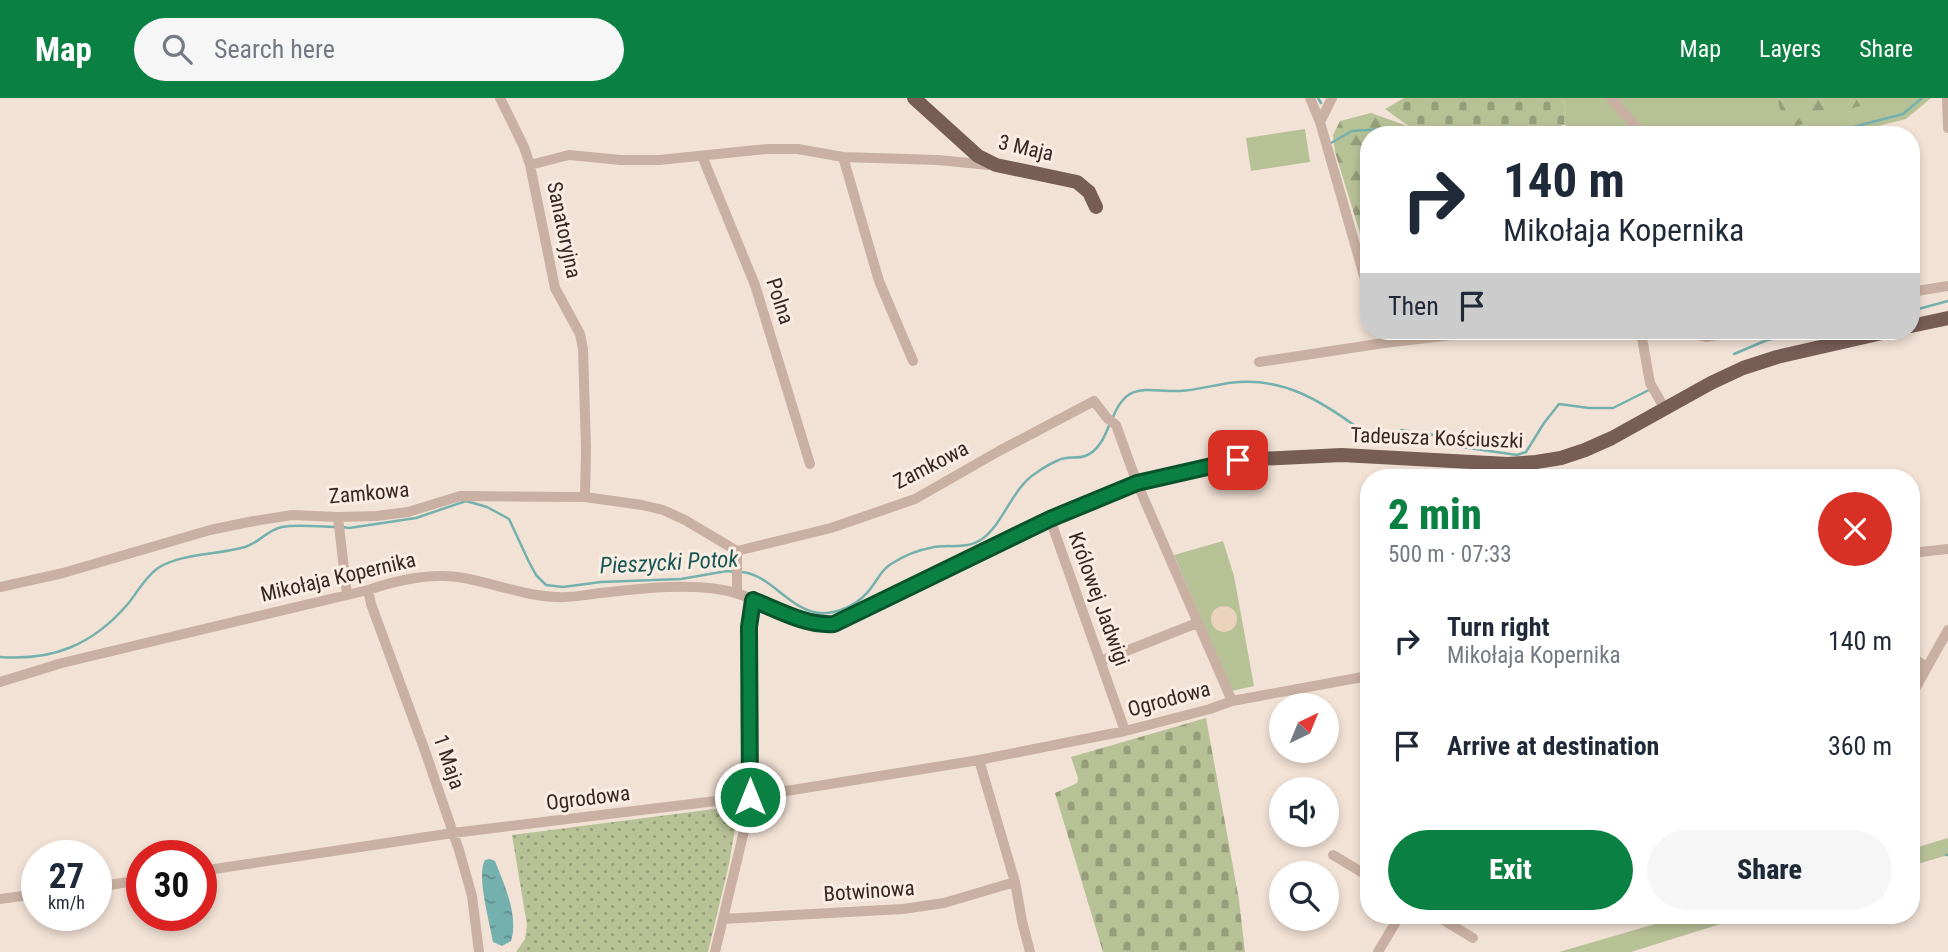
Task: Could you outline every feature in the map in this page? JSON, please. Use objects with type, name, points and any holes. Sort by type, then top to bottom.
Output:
[{"type":"main road","name":"3 Maja","points":[[914,98],[978,156],[996,165],[1077,182],[1089,192],[1096,207]]},
{"type":"main road","points":[[1920,324],[1948,318]]},
{"type":"main road","name":"Tadeusza Kościuszki","points":[[1238,460],[1342,456],[1508,464],[1561,458],[1628,430],[1662,403],[1743,369],[1777,357],[1852,340]]},
{"type":"street","name":"Sanatoryjna","points":[[500,98],[530,165],[555,288],[580,334],[583,349],[585,497]]},
{"type":"street","points":[[1310,98],[1320,122],[1360,261]]},
{"type":"street","points":[[1320,122],[1332,98]]},
{"type":"street","points":[[1611,98],[1635,126]]},
{"type":"street","points":[[1947,98],[1948,128]]},
{"type":"street","points":[[530,165],[569,155],[640,161],[767,149],[798,149],[843,157],[996,165]]},
{"type":"street","name":"Polna","points":[[702,156],[755,285],[810,464]]},
{"type":"street","points":[[843,157],[879,282],[913,361]]},
{"type":"street","points":[[1920,291],[1948,286]]},
{"type":"street","points":[[1259,362],[1410,340]]},
{"type":"street","points":[[1642,340],[1650,383],[1662,403]]},
{"type":"street","name":"Zamkowa","points":[[0,587],[63,573],[243,523],[292,515],[339,524],[408,512],[460,496],[585,497],[663,510],[737,551],[831,527],[915,499],[1094,401],[1111,421],[1137,483]]},
{"type":"street","name":"Mikołaja Kopernika","points":[[0,682],[62,663],[407,579],[441,576],[559,598],[640,589],[719,589],[737,593],[809,622],[834,624],[1050,519],[1137,483],[1238,460]]},
{"type":"street","points":[[1137,483],[1232,701]]},
{"type":"street","name":"Królowej Jadwigi","points":[[1050,519],[1125,731]]},
{"type":"street","points":[[339,524],[346,595]]},
{"type":"street","points":[[1920,552],[1948,549]]},
{"type":"street","points":[[737,551],[737,593]]},
{"type":"street","name":"1 Maja","points":[[368,590],[453,833],[472,896],[479,952]]},
{"type":"street","points":[[715,952],[749,810],[749,627],[753,600]]},
{"type":"street","points":[[1101,661],[1197,623]]},
{"type":"street","points":[[1920,680],[1948,630]]},
{"type":"street","points":[[1920,663],[1927,667]]},
{"type":"street","name":"Ogrodowa","points":[[217,869],[453,833],[750,797],[979,760],[1125,731],[1232,701],[1360,677]]},
{"type":"street","points":[[979,760],[1016,882],[1030,952]]},
{"type":"street","points":[[1333,855],[1360,871]]},
{"type":"street","name":"Botwinowa","points":[[723,919],[904,909],[944,903],[1016,882]]},
{"type":"street","points":[[0,899],[21,896]]},
{"type":"street","points":[[1378,952],[1395,924]]},
{"type":"street","points":[[1450,924],[1473,938]]},
{"type":"green space","points":[[1404,98],[1562,98],[1566,109],[1562,126],[1409,126],[1385,109]]},
{"type":"green space","points":[[1562,98],[1931,98],[1906,119],[1878,126],[1567,126],[1564,125],[1566,109]]},
{"type":"green space","points":[[1777,98],[1885,98],[1796,126],[1785,126]]},
{"type":"green space","points":[[1371,113],[1408,126],[1360,126],[1360,233],[1335,152],[1333,135],[1340,121]]},
{"type":"green space","points":[[1305,129],[1310,162],[1251,171],[1246,138]]},
{"type":"green space","points":[[1223,541],[1234,576],[1254,686],[1232,691],[1174,555]]},
{"type":"green space","points":[[1206,718],[1239,900],[1245,952],[1103,952],[1055,793],[1077,783],[1071,757]]},
{"type":"green space","points":[[730,807],[738,812],[708,952],[516,952],[525,939],[527,925],[512,835]]},
{"type":"green space","points":[[1948,838],[1948,855],[1920,863],[1920,846]]},
{"type":"green space","points":[[1655,924],[1720,924],[1631,952],[1559,952]]},
{"type":"shaded area","points":[[1224,606],[1233,610],[1237,619],[1233,628],[1224,632],[1215,628],[1211,619],[1215,610]]},
{"type":"water","points":[[485,860],[495,861],[512,911],[511,941],[502,946],[493,942],[483,888],[483,867]]},
{"type":"waterway","points":[[1318,98],[1321,103]]},
{"type":"waterway","points":[[1857,126],[1903,114],[1922,98]]},
{"type":"waterway","points":[[1331,143],[1352,131],[1360,131]]},
{"type":"waterway","name":"Pieszycki Potok","points":[[1920,309],[1948,301]]},
{"type":"waterway","name":"Pieszycki Potok","points":[[1734,354],[1767,340]]},
{"type":"waterway","name":"Pieszycki Potok","points":[[1113,417],[1125,397],[1140,390],[1180,391],[1255,382],[1300,393],[1328,407],[1354,425]]},
{"type":"waterway","name":"Pieszycki Potok","points":[[1401,430],[1434,435],[1462,447],[1517,455],[1526,452],[1559,404],[1613,408],[1649,390]]},
{"type":"waterway","name":"Pieszycki Potok","points":[[742,572],[764,580],[793,602],[814,612],[826,613],[845,608],[862,598],[885,569],[900,559],[925,549],[969,545],[982,539],[1028,479],[1056,461],[1090,454],[1101,442],[1110,423]]},
{"type":"waterway","name":"Pieszycki Potok","points":[[342,527],[416,518],[466,501],[487,507],[509,519],[536,575],[546,585],[563,587],[601,582],[681,579],[735,572]]},
{"type":"waterway","name":"Pieszycki Potok","points":[[0,657],[19,658],[54,653],[85,640],[114,619],[149,576],[167,563],[245,547],[282,527],[335,527]]},
{"type":"route","points":[[750,797],[749,627],[753,600],[809,622],[834,624],[1050,519],[1137,483],[1238,460]]}]
